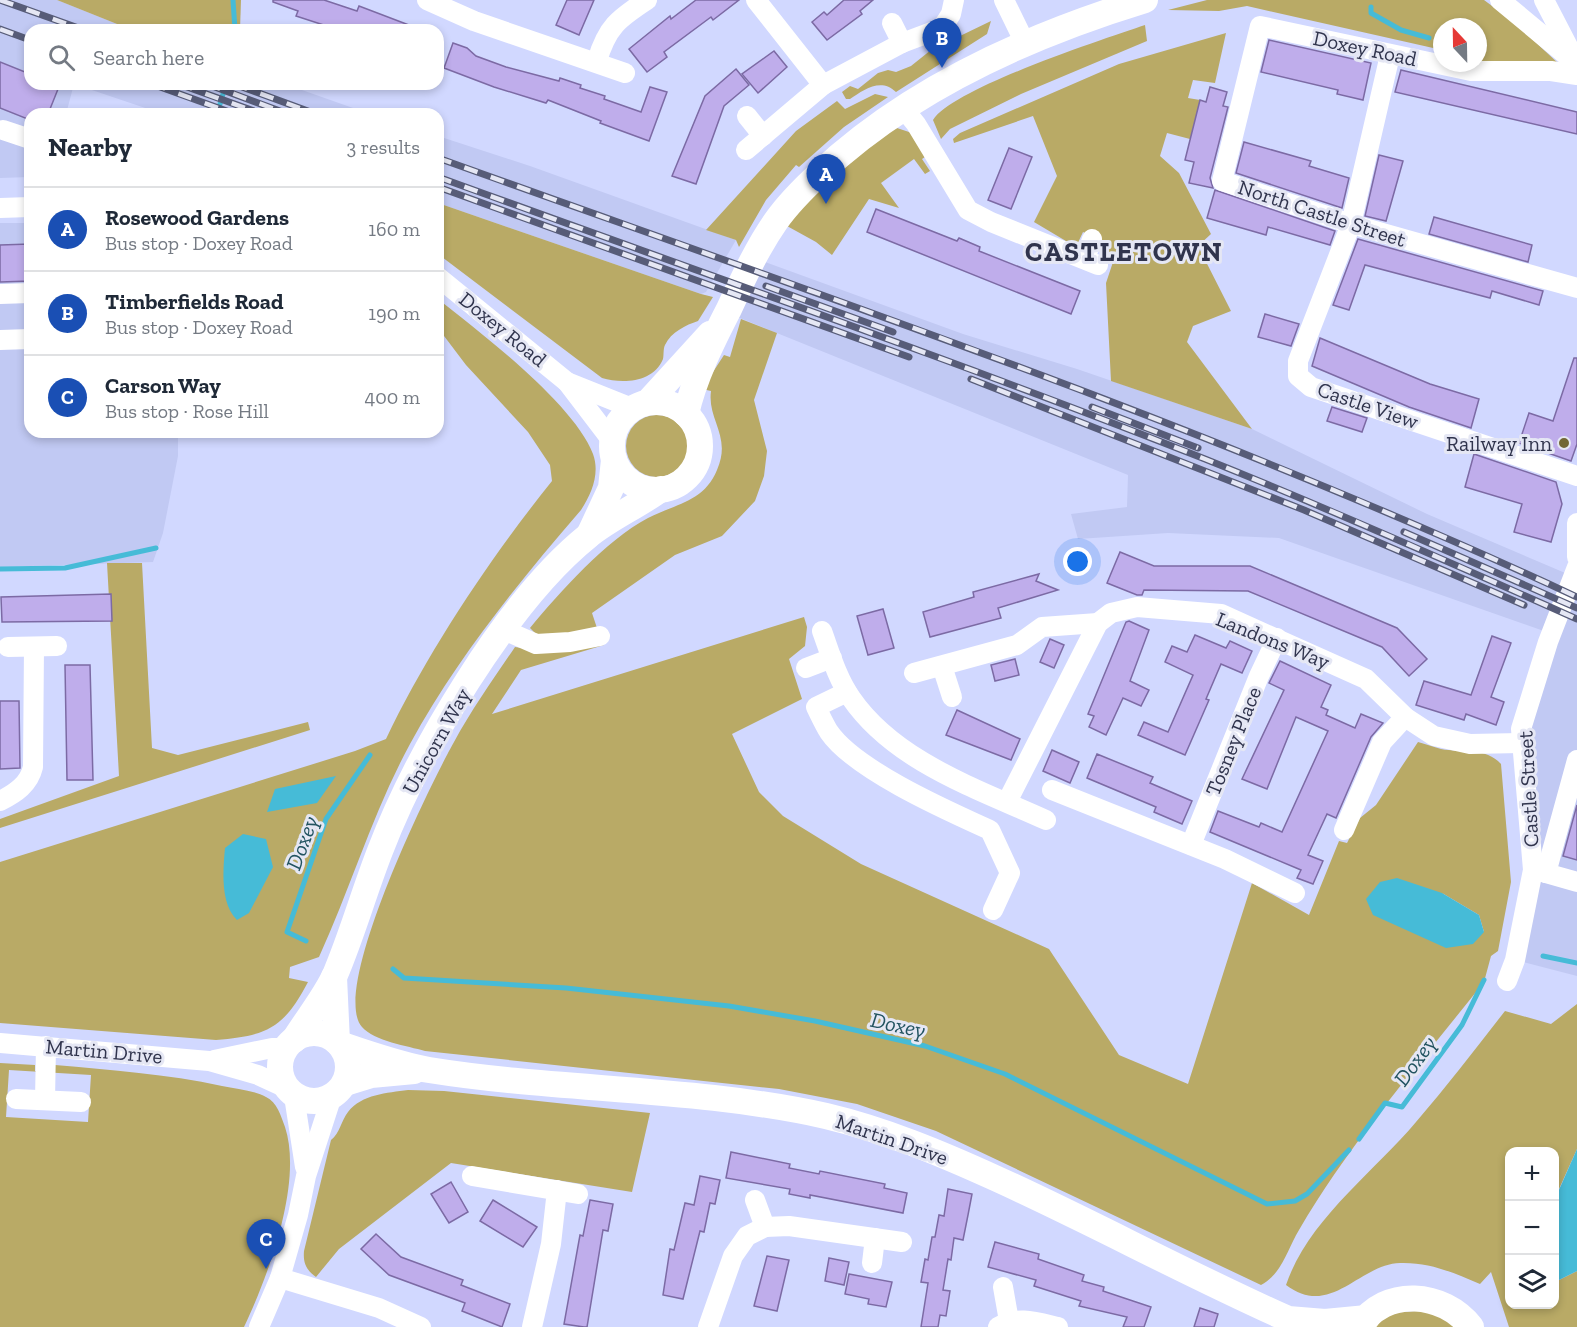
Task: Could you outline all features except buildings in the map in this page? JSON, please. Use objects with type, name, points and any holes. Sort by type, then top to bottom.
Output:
[{"type":"main road","points":[[686,414],[690,396],[757,252],[777,219],[803,189],[840,154],[903,108],[987,61],[1103,13],[1145,0]]},
{"type":"main road","points":[[640,405],[669,404],[686,414],[697,432],[699,453],[695,466],[675,486],[646,489],[632,483],[621,473],[613,451],[622,417],[640,405],[727,313]]},
{"type":"main road","name":"Unicorn Way","points":[[589,535],[611,488],[613,451]]},
{"type":"main road","name":"Unicorn Way","points":[[291,1044],[334,977],[380,849],[417,770],[468,683],[515,613],[561,561],[589,535],[661,489]]},
{"type":"main road","name":"Unicorn Way","points":[[334,977],[340,1044]]},
{"type":"main road","points":[[319,1034],[340,1044],[348,1058],[349,1071],[338,1089],[320,1101],[306,1101],[290,1092],[280,1074],[281,1060],[291,1044],[304,1035],[319,1034]]},
{"type":"main road","name":"Martin Drive","points":[[340,1044],[426,1070]]},
{"type":"main road","name":"Martin Drive","points":[[338,1089],[371,1075],[426,1070],[652,1092],[768,1106],[825,1116],[880,1131],[934,1151],[1036,1197],[1291,1323],[1363,1323]]},
{"type":"main road","points":[[1363,1323],[1380,1307],[1405,1298],[1427,1298],[1445,1304],[1462,1316],[1471,1327]]},
{"type":"street","points":[[427,0],[474,21],[597,61],[625,73]]},
{"type":"street","points":[[597,61],[603,42],[619,18],[647,0]]},
{"type":"street","points":[[756,0],[823,86]]},
{"type":"street","points":[[746,150],[823,86],[902,43],[942,28],[951,14],[954,0]]},
{"type":"street","points":[[1004,0],[1025,44]]},
{"type":"street","points":[[1500,0],[1577,64]]},
{"type":"street","points":[[1544,0],[1577,64]]},
{"type":"street","points":[[892,23],[902,43]]},
{"type":"street","name":"Doxey Road","points":[[1260,26],[1471,71],[1551,71],[1577,75]]},
{"type":"street","name":"North Castle Street","points":[[1260,26],[1222,181],[1351,224],[1577,288]]},
{"type":"street","points":[[1351,224],[1390,55]]},
{"type":"street","points":[[903,108],[916,124],[968,210],[991,222],[1092,262],[1092,239]]},
{"type":"street","points":[[747,116],[763,136]]},
{"type":"street","points":[[3,130],[24,137]]},
{"type":"street","points":[[0,208],[24,207]]},
{"type":"street","name":"Castle View","points":[[1351,224],[1298,361],[1299,376],[1311,387],[1577,476]]},
{"type":"street","name":"Doxey Road","points":[[444,282],[567,382],[613,451]]},
{"type":"street","points":[[0,294],[24,293]]},
{"type":"street","points":[[0,340],[24,339]]},
{"type":"street","name":"Doxey Road","points":[[567,382],[640,405]]},
{"type":"street","points":[[1577,523],[1577,557]]},
{"type":"street","name":"Castle Street","points":[[1507,981],[1515,960],[1539,871],[1521,729],[1548,642],[1577,567]]},
{"type":"street","name":"Landons Way","points":[[1098,623],[1111,613],[1137,607],[1221,614],[1366,679],[1405,717],[1434,736],[1470,744],[1521,743]]},
{"type":"street","points":[[914,673],[1017,645],[1042,627],[1098,623]]},
{"type":"street","points":[[1007,802],[1098,623]]},
{"type":"street","points":[[504,630],[536,644],[570,642],[600,636]]},
{"type":"street","points":[[822,631],[847,692],[868,721],[895,745],[940,771],[1046,820]]},
{"type":"street","name":"Tosney Place","points":[[1191,845],[1259,676],[1277,638]]},
{"type":"street","points":[[8,647],[57,646]]},
{"type":"street","points":[[0,801],[13,795],[30,779],[33,767],[34,647]]},
{"type":"street","points":[[806,668],[832,658]]},
{"type":"street","points":[[942,666],[952,697]]},
{"type":"street","points":[[847,692],[816,707],[830,733],[852,755],[924,806],[990,830],[1010,873],[993,910]]},
{"type":"street","points":[[1344,830],[1382,742],[1405,717]]},
{"type":"street","points":[[1577,760],[1539,871],[1577,882]]},
{"type":"street","points":[[924,806],[940,771]]},
{"type":"street","points":[[1052,790],[1225,859],[1295,893]]},
{"type":"street","name":"Martin Drive","points":[[0,1043],[209,1061],[258,1075],[290,1092]]},
{"type":"street","name":"Martin Drive","points":[[209,1061],[291,1044]]},
{"type":"street","points":[[45,1100],[46,1046]]},
{"type":"street","points":[[259,1327],[280,1278],[298,1215],[306,1176],[338,1089]]},
{"type":"street","points":[[290,1092],[306,1176]]},
{"type":"street","points":[[16,1099],[81,1102]]},
{"type":"street","points":[[472,1176],[578,1194]]},
{"type":"street","points":[[532,1327],[551,1244],[557,1190]]},
{"type":"street","points":[[755,1200],[765,1227]]},
{"type":"street","points":[[708,1327],[733,1256],[747,1236],[765,1227],[789,1226],[902,1242]]},
{"type":"street","points":[[872,1263],[875,1238]]},
{"type":"street","points":[[280,1278],[379,1308],[421,1327]]},
{"type":"street","points":[[1003,1287],[1004,1324],[1031,1320],[1058,1327]]},
{"type":"shaded area","points":[[0,0],[57,0],[117,24],[24,24],[24,90],[72,90],[68,108],[24,108],[24,177],[0,178]]},
{"type":"shaded area","points":[[57,0],[241,0],[240,24],[117,24]]},
{"type":"shaded area","points":[[1207,0],[1484,0],[1515,23],[1559,64],[1487,65],[1487,18],[1433,18],[1433,48],[1247,6],[1219,11],[1168,10]]},
{"type":"shaded area","points":[[991,21],[987,34],[896,92],[878,85],[846,99],[842,92],[850,86],[858,89],[878,73],[888,70],[896,72],[911,66],[931,50]]},
{"type":"shaded area","points":[[1145,25],[1147,41],[1021,94],[950,129],[941,139],[933,120],[946,107],[969,94],[1031,66]]},
{"type":"shaded area","points":[[1226,33],[1215,83],[1193,80],[1188,98],[1200,100],[1190,139],[1167,133],[1160,156],[1179,173],[1211,234],[1198,246],[1231,311],[1193,326],[1187,342],[1252,429],[1111,381],[1106,283],[1113,262],[1100,253],[1104,242],[1083,232],[1076,247],[1034,222],[1057,176],[1033,116],[954,143],[953,139],[960,133],[1119,64]]},
{"type":"shaded area","points":[[92,90],[302,90],[353,108],[145,108]]},
{"type":"shaded area","points":[[875,94],[888,97],[844,127],[799,167],[796,165],[766,200],[739,247],[736,240],[706,230],[796,131],[837,101],[845,109]]},
{"type":"shaded area","points":[[897,128],[912,133],[928,155],[922,159],[930,171],[925,174],[914,159],[881,183],[899,208],[869,199],[832,255],[816,242],[787,226],[804,203],[886,132]]},
{"type":"shaded area","points":[[444,138],[530,166],[736,240],[706,292],[701,294],[444,205]]},
{"type":"shaded area","points":[[444,205],[713,297],[698,321],[671,336],[664,347],[663,359],[652,373],[627,381],[602,378],[444,259]]},
{"type":"shaded area","points":[[0,223],[24,223],[24,438],[178,438],[178,456],[163,533],[153,562],[0,567]]},
{"type":"shaded area","points":[[765,262],[963,334],[1077,369],[1252,429],[1427,514],[1577,578],[1577,976],[1515,960],[1533,870],[1521,743],[1558,636],[1279,538],[1168,533],[1078,539],[1071,514],[1127,507],[1128,475],[735,316]]},
{"type":"shaded area","points":[[444,304],[524,371],[567,413],[583,434],[593,454],[595,476],[581,510],[534,565],[468,651],[428,712],[385,796],[319,957],[290,967],[289,978],[308,982],[291,1010],[282,1020],[261,1032],[249,1036],[216,1040],[0,1023],[0,862],[355,751],[386,739],[421,672],[462,606],[506,541],[552,481],[550,465],[528,432],[466,365],[444,336]]},
{"type":"shaded area","points":[[741,319],[777,333],[754,400],[767,451],[764,476],[755,501],[722,536],[675,555],[592,613],[598,631],[538,636],[530,628],[569,583],[600,553],[616,539],[648,518],[697,496],[711,481],[721,458],[722,447],[712,411],[711,391],[702,389],[724,355],[730,357]]},
{"type":"shaded area","points":[[657,415],[679,424],[688,446],[679,468],[657,477],[635,468],[626,446],[635,424]]},
{"type":"shaded area","points":[[107,563],[142,563],[152,748],[178,755],[308,722],[310,730],[0,828],[0,819],[119,776]]},
{"type":"shaded area","points":[[804,617],[807,627],[805,646],[789,659],[802,699],[732,734],[759,792],[783,816],[861,864],[1049,949],[1119,1055],[1188,1084],[1252,883],[1309,915],[1339,841],[1347,843],[1360,818],[1376,805],[1418,742],[1441,749],[1481,753],[1501,764],[1511,882],[1498,951],[1491,956],[1484,982],[1341,1165],[1299,1230],[1279,1268],[1261,1285],[936,1131],[857,1104],[779,1089],[425,1051],[367,1032],[362,1027],[356,1006],[359,973],[371,931],[406,840],[442,765],[468,718],[515,647],[542,651],[604,645],[521,670],[492,714]],"holes":[[[1442,893],[1479,915],[1484,932]]]},
{"type":"shaded area","points":[[336,776],[317,803],[267,812],[275,789]]},
{"type":"shaded area","points":[[243,834],[266,839],[273,867],[249,913],[237,920],[225,896],[224,857],[225,848]]},
{"type":"shaded area","points":[[1397,878],[1442,893],[1479,915],[1484,932],[1473,944],[1446,948],[1373,915],[1366,899],[1380,882]]},
{"type":"shaded area","points":[[1577,1004],[1577,1149],[1559,1189],[1559,1147],[1505,1147],[1505,1309],[1559,1309],[1559,1280],[1577,1271],[1577,1327],[1509,1327],[1491,1272],[1480,1284],[1432,1266],[1400,1263],[1385,1266],[1331,1293],[1317,1296],[1302,1294],[1286,1285],[1296,1261],[1325,1218],[1416,1122],[1505,1011],[1551,1024]]},
{"type":"shaded area","points":[[0,1063],[35,1065],[35,1071],[48,1072],[9,1070],[6,1117],[88,1122],[91,1075],[54,1073],[55,1065],[181,1078],[256,1093],[273,1102],[285,1127],[289,1149],[290,1174],[287,1200],[273,1255],[244,1327],[0,1327]]},
{"type":"shaded area","points":[[408,1090],[444,1091],[650,1113],[632,1192],[451,1163],[339,1249],[316,1277],[306,1266],[304,1251],[331,1140],[348,1112],[360,1101],[375,1095]]},
{"type":"shaded area","points":[[1577,1149],[1577,1271],[1559,1280],[1559,1201],[1559,1190]]},
{"type":"shaded area","points":[[1429,1310],[1456,1327],[1373,1327],[1391,1313]]},
{"type":"waterway","name":"Doxey","points":[[233,0],[235,24]]},
{"type":"waterway","points":[[1371,7],[1371,13],[1401,30],[1429,38]]},
{"type":"waterway","name":"Doxey","points":[[219,108],[224,90]]},
{"type":"waterway","points":[[0,569],[65,568],[156,548]]},
{"type":"waterway","name":"Doxey","points":[[306,941],[287,932],[326,819],[370,755]]},
{"type":"waterway","name":"Doxey","points":[[1543,956],[1577,963]]},
{"type":"waterway","name":"Doxey","points":[[393,969],[404,978],[566,988],[729,1006],[815,1021],[925,1046],[1005,1074],[1267,1204],[1295,1201],[1307,1194],[1349,1150]]},
{"type":"waterway","name":"Doxey","points":[[1359,1139],[1385,1103],[1402,1107],[1462,1025],[1484,980]]},
{"type":"railway","points":[[0,0],[67,24]]},
{"type":"railway","points":[[0,29],[24,38]]},
{"type":"railway","points":[[169,90],[218,108]]},
{"type":"railway","points":[[196,90],[245,108]]},
{"type":"railway","points":[[223,90],[272,108]]},
{"type":"railway","points":[[250,90],[300,108]]},
{"type":"railway","points":[[444,160],[1012,364],[1155,419],[1438,534],[1577,597]]},
{"type":"railway","points":[[444,179],[919,350],[1110,422],[1299,497],[1577,619]]},
{"type":"railway","points":[[444,189],[909,357]]},
{"type":"railway","points":[[766,286],[893,332]]},
{"type":"railway","points":[[971,379],[1304,510],[1524,605]]},
{"type":"railway","points":[[1092,407],[1198,448]]},
{"type":"railway","points":[[1404,532],[1577,608]]},
{"type":"place","name":"Timberfields Road","points":[[942,68]]},
{"type":"place","name":"Rosewood Gardens","points":[[826,204]]},
{"type":"place","name":"Railway Inn","points":[[1564,443]]},
{"type":"place","name":"Carson Way","points":[[266,1269]]},
{"type":"district","name":"CASTLETOWN","points":[[1124,252]]}]
